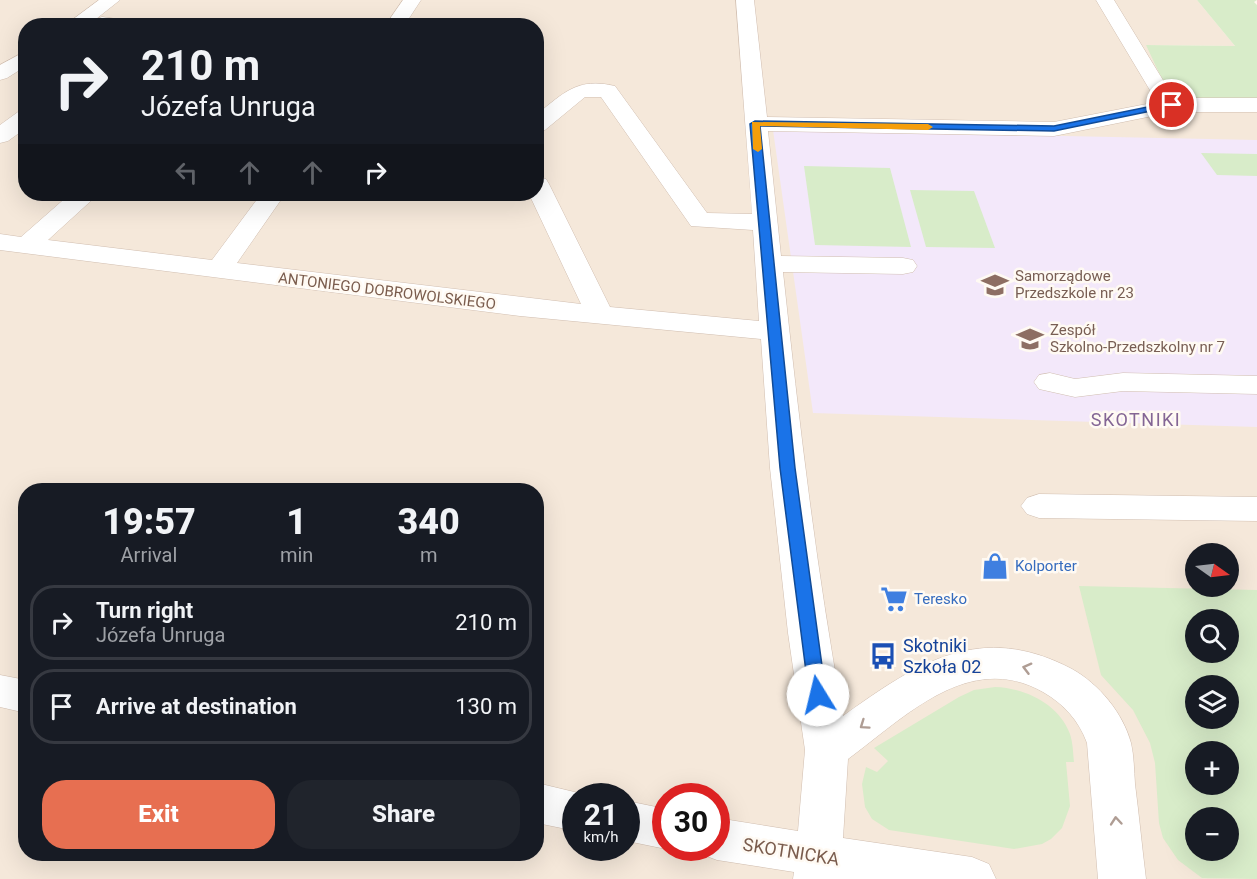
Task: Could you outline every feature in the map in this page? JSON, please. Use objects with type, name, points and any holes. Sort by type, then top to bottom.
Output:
[{"type":"street","points":[[85,18],[111,0]]},
{"type":"street","points":[[400,18],[412,0]]},
{"type":"street","points":[[745,0],[770,264],[774,331],[802,586],[827,750],[817,868]]},
{"type":"street","points":[[1105,0],[1161,93],[1172,105]]},
{"type":"street","points":[[0,74],[18,62]]},
{"type":"street","points":[[544,119],[580,91],[606,91],[700,221],[765,222]]},
{"type":"street","points":[[755,124],[1054,129],[1172,105],[1257,105]]},
{"type":"street","points":[[0,136],[18,123]]},
{"type":"street","points":[[544,199],[600,315]]},
{"type":"street","points":[[13,243],[74,201]]},
{"type":"street","points":[[219,270],[268,201]]},
{"type":"street","name":"ANTONIEGO DOBROWOLSKIEGO","points":[[13,243],[520,307],[774,331]]},
{"type":"street","points":[[770,264],[903,266]]},
{"type":"street","points":[[1050,382],[1075,388],[1123,382],[1257,384]]},
{"type":"street","points":[[1039,506],[1257,509]]},
{"type":"street","points":[[827,750],[940,675],[965,665],[987,661],[1037,670],[1067,685],[1087,702],[1102,723],[1109,743],[1122,879]]},
{"type":"street","points":[[0,691],[18,695]]},
{"type":"street","points":[[544,804],[562,808]]},
{"type":"street","name":"SKOTNICKA","points":[[730,843],[817,868],[972,879]]},
{"type":"shaded area","points":[[0,0],[1197,0],[1235,46],[1146,45],[1257,101],[1257,879],[0,879]]},
{"type":"shaded area","name":"Zespół Szkolno-Przedszkolny nr 7","points":[[773,130],[1257,140],[1257,427],[813,413]]},
{"type":"green space","points":[[1197,0],[1257,0],[1254,2],[1257,5],[1257,101],[1187,101],[1168,92],[1146,45],[1235,46]]},
{"type":"green space","points":[[1201,153],[1257,154],[1257,176],[1217,175]]},
{"type":"green space","points":[[804,166],[890,168],[911,247],[815,245]]},
{"type":"green space","points":[[910,190],[974,191],[995,248],[926,247]]},
{"type":"green space","points":[[1079,586],[1185,588],[1185,597],[1239,597],[1239,590],[1257,590],[1257,879],[1202,878],[1178,860],[1163,838],[1159,823],[1155,763],[1150,743],[1133,710],[1101,675]]},
{"type":"green space","points":[[995,687],[1029,694],[1049,706],[1065,723],[1070,734],[1074,762],[1066,762],[1070,806],[1062,828],[1042,844],[1014,849],[889,830],[872,819],[865,807],[862,784],[866,767],[877,772],[888,761],[874,748],[959,697],[974,690]]},
{"type":"slow traffic","points":[[758,149],[755,124],[928,127]]},
{"type":"place","name":"Samorządowe Przedszkole nr 23","points":[[995,285]]},
{"type":"place","name":"Zespół Szkolno-Przedszkolny nr 7","points":[[1030,339]]},
{"type":"place","name":"Kolporter","points":[[995,566]]},
{"type":"place","name":"Teresko","points":[[894,599]]},
{"type":"place","name":"Skotniki Szkoła 02","points":[[883,656]]},
{"type":"district","name":"SKOTNIKI","points":[[1136,420]]},
{"type":"route","points":[[818,695],[788,468],[755,124],[1054,129],[1172,105]]}]
